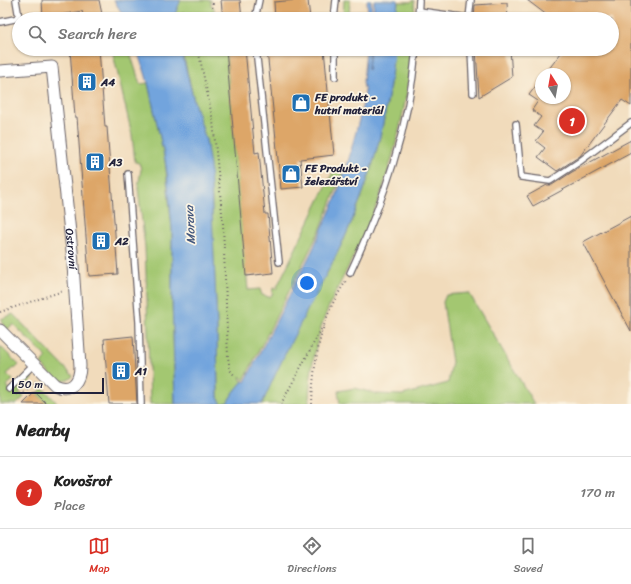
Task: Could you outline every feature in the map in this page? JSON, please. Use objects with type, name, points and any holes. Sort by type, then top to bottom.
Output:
[{"type":"street","name":"Ostrovní","points":[[0,71],[52,67],[72,251],[80,366],[78,378],[73,385],[59,387],[52,382],[0,330]]},
{"type":"lane","points":[[16,0],[17,12]]},
{"type":"lane","points":[[256,12],[259,0]]},
{"type":"lane","points":[[335,12],[336,0]]},
{"type":"lane","points":[[419,0],[419,11],[426,12]]},
{"type":"lane","points":[[470,12],[471,0]]},
{"type":"lane","points":[[0,22],[12,19]]},
{"type":"lane","points":[[257,56],[279,262]]},
{"type":"lane","points":[[334,56],[335,77]]},
{"type":"lane","points":[[350,272],[377,214],[387,185],[405,121],[415,56]]},
{"type":"lane","points":[[471,56],[473,93]]},
{"type":"lane","points":[[516,124],[521,177],[550,181],[579,162],[631,123]]},
{"type":"lane","points":[[128,174],[139,322],[141,404]]},
{"type":"lane","points":[[9,389],[34,364]]},
{"type":"path","points":[[212,12],[213,0]]},
{"type":"path","points":[[199,56],[213,121],[223,224],[228,357],[230,370],[234,375]]},
{"type":"path","points":[[312,404],[314,370],[322,334],[332,306],[350,272]]},
{"type":"path","points":[[0,312],[74,287]]},
{"type":"path","points":[[280,404],[327,320]]},
{"type":"path","points":[[25,392],[37,380]]},
{"type":"green space","points":[[180,0],[211,0],[211,5],[214,8],[214,12],[176,12]]},
{"type":"green space","points":[[344,0],[350,0],[349,12],[343,12]]},
{"type":"green space","points":[[414,0],[415,12],[397,12],[398,2],[411,2]]},
{"type":"green space","points":[[114,56],[131,56],[140,84],[148,83],[165,160],[172,229],[175,404],[150,404],[145,247],[138,188],[141,169],[139,163],[135,162],[132,135]]},
{"type":"green space","points":[[184,56],[227,56],[248,290],[260,289],[262,295],[269,297],[272,295],[273,288],[276,289],[334,170],[343,173],[321,228],[244,380],[240,376],[241,380],[243,381],[232,394],[228,402],[223,404],[220,403],[218,397],[212,199],[206,140],[195,105]]},
{"type":"green space","points":[[393,56],[412,56],[398,134],[383,189],[369,224],[330,304],[321,327],[312,366],[309,404],[262,404],[288,346],[333,262],[363,193],[381,133]]},
{"type":"green space","points":[[469,293],[534,404],[340,404],[338,391],[355,388],[377,394],[402,395],[448,383],[452,362],[443,302],[446,295]]},
{"type":"green space","points":[[13,314],[73,376],[69,380],[64,381],[56,378],[41,364],[47,358],[13,324],[7,330],[1,319]]},
{"type":"green space","points":[[0,346],[19,365],[7,374],[13,380],[6,386],[11,391],[29,374],[33,379],[19,392],[24,397],[17,404],[0,404]]},
{"type":"green space","points":[[43,388],[58,404],[47,404],[37,394]]},
{"type":"water","points":[[114,0],[180,0],[176,12],[121,12]]},
{"type":"water","points":[[367,0],[371,0],[372,12],[368,12]]},
{"type":"water","points":[[374,0],[398,0],[397,12],[373,12]]},
{"type":"water","name":"Morava","points":[[140,56],[183,56],[195,105],[206,140],[210,166],[217,325],[218,397],[220,402],[223,404],[175,404],[172,229],[165,160],[148,83]]},
{"type":"water","points":[[365,56],[369,56],[368,70],[369,56],[393,56],[389,91],[381,133],[363,193],[342,243],[289,346],[262,404],[223,404],[228,402],[243,381],[245,382],[312,251],[335,200],[347,166],[365,94],[363,82]]},
{"type":"building","points":[[42,0],[99,0],[102,12],[82,11],[43,12]]},
{"type":"building","points":[[221,0],[240,0],[241,12],[222,12]]},
{"type":"building","points":[[308,0],[309,12],[275,12],[274,2]]},
{"type":"building","points":[[527,0],[631,0],[631,106],[622,100],[580,156],[557,171],[538,157],[545,148],[536,141],[543,132],[534,126],[541,117],[532,110],[536,104],[571,104],[571,68],[550,68],[559,56],[619,56],[619,12],[543,12]]},
{"type":"building","points":[[507,3],[508,12],[474,12],[475,5]]},
{"type":"building","points":[[71,56],[100,56],[105,127],[107,127],[118,274],[89,276],[77,117],[75,117]]},
{"type":"building","points":[[227,56],[246,56],[255,153],[259,152],[265,214],[268,214],[273,273],[246,276]]},
{"type":"building","name":"FE produkt - hutní materiál","points":[[268,56],[325,56],[334,155],[300,159],[303,187],[281,189]]},
{"type":"building","points":[[476,56],[510,56],[512,77],[479,97]]},
{"type":"building","points":[[535,87],[535,99],[529,95]]},
{"type":"building","points":[[631,140],[631,153],[533,206],[527,196],[547,185],[552,185],[572,172]]},
{"type":"building","points":[[631,216],[631,331],[583,242]]},
{"type":"building","name":"A1","points":[[133,336],[137,404],[109,404],[104,339]]},
{"type":"building","points":[[35,392],[47,404],[23,404]]},
{"type":"place","name":"A4","points":[[87,82]]},
{"type":"place","name":"FE produkt - hutní materiál","points":[[301,103]]},
{"type":"place","name":"Kovošrot","points":[[572,121]]},
{"type":"place","name":"A3","points":[[95,162]]},
{"type":"place","name":"FE Produkt - železářství","points":[[291,174]]},
{"type":"place","name":"A2","points":[[101,241]]},
{"type":"place","name":"A1","points":[[121,371]]}]
